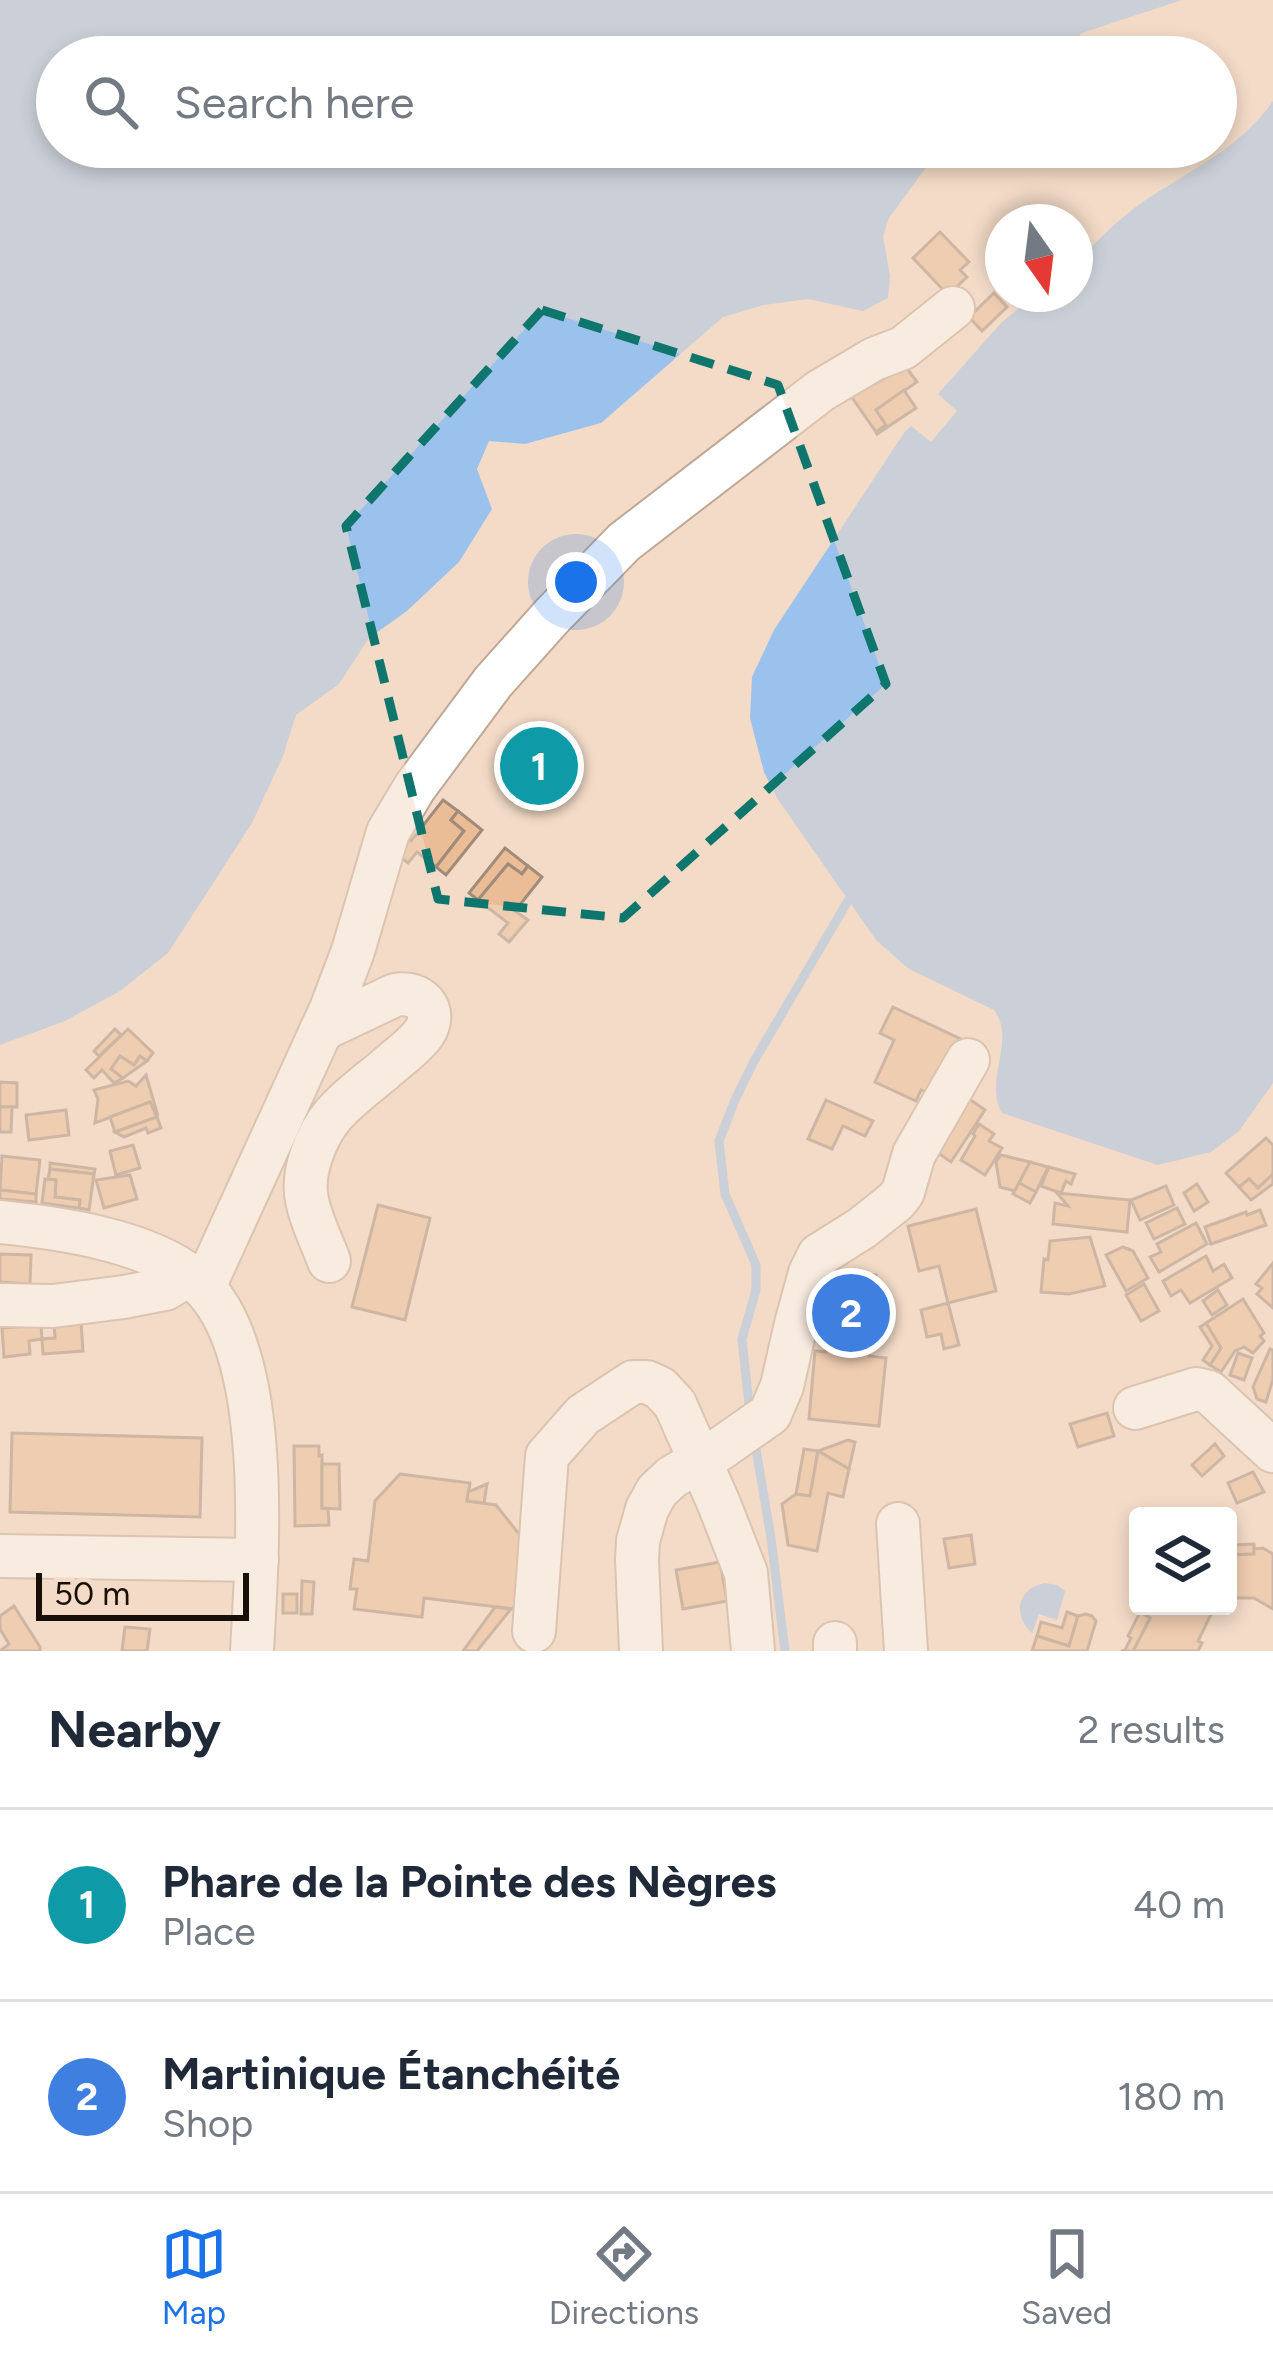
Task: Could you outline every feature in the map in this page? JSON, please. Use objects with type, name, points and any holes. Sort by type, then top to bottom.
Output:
[{"type":"street","points":[[0,1305],[53,1306],[197,1281],[321,1030],[353,951],[388,832],[493,682],[624,542],[820,391],[874,359],[903,349],[953,308]]},
{"type":"street","points":[[321,1030],[405,993],[423,1000],[429,1010],[422,1036],[334,1113],[310,1159],[307,1203],[329,1262]]},
{"type":"street","points":[[641,1651],[638,1540],[647,1509],[672,1477],[755,1425],[782,1386],[818,1256],[862,1228],[903,1192],[914,1154],[968,1060]]},
{"type":"street","points":[[0,1222],[52,1228],[155,1254],[197,1281],[218,1304],[244,1371],[252,1428],[256,1560],[251,1651]]},
{"type":"street","points":[[534,1630],[547,1456],[584,1415],[633,1382],[647,1382],[675,1404],[746,1574],[753,1651]]},
{"type":"street","points":[[1136,1408],[1196,1389],[1209,1392],[1273,1451]]},
{"type":"street","points":[[898,1524],[906,1651]]},
{"type":"street","points":[[0,1556],[256,1560]]},
{"type":"highlighted area","points":[[542,310],[778,385],[886,684],[623,918],[438,899],[346,526]]},
{"type":"water","points":[[0,0],[1182,0],[1079,36],[36,36],[36,168],[926,168],[889,218],[883,236],[890,276],[888,298],[863,311],[808,299],[723,317],[601,423],[525,444],[489,441],[477,469],[492,509],[459,562],[407,611],[369,638],[339,684],[296,715],[252,823],[168,953],[120,991],[65,1021],[0,1045]]},
{"type":"water","points":[[1273,101],[1273,1083],[1239,1131],[1211,1152],[1158,1165],[1002,1113],[996,1087],[1002,1034],[994,1010],[909,969],[876,940],[777,798],[764,772],[750,718],[752,677],[774,630],[904,433],[911,426],[931,442],[957,411],[938,394],[1001,323],[1014,312],[1093,312],[1093,245],[1137,206],[1197,168],[1237,168],[1237,139]]},
{"type":"water","points":[[1045,1583],[1065,1591],[1057,1620],[1039,1614],[1032,1633],[1022,1618],[1020,1603],[1028,1591]]},
{"type":"building","points":[[940,232],[969,262],[960,270],[967,277],[948,295],[913,258]]},
{"type":"building","points":[[985,302],[985,312],[1002,312],[982,331],[969,317]]},
{"type":"building","points":[[906,367],[917,382],[876,410],[886,425],[876,432],[851,396]]},
{"type":"building","points":[[904,390],[916,408],[877,434],[886,425],[876,410]]},
{"type":"building","points":[[539,750],[551,756],[557,768],[551,780],[539,786],[527,780],[521,768],[527,756]]},
{"type":"building","points":[[443,800],[458,811],[451,820],[464,831],[436,867],[417,852],[408,863],[394,852],[406,837],[411,841]]},
{"type":"building","points":[[458,811],[482,830],[446,875],[436,867],[464,831],[451,820]]},
{"type":"building","points":[[505,848],[528,866],[522,874],[508,864],[478,900],[469,893]]},
{"type":"building","points":[[508,864],[522,874],[528,866],[542,877],[515,911],[528,920],[509,942],[499,934],[508,923],[478,900]]},
{"type":"building","points":[[893,1007],[965,1041],[939,1099],[921,1090],[916,1101],[875,1082],[894,1040],[880,1033]]},
{"type":"building","points":[[115,1029],[121,1035],[99,1056],[94,1051]]},
{"type":"building","points":[[128,1029],[153,1053],[147,1061],[140,1056],[134,1065],[120,1056],[111,1069],[123,1078],[114,1083],[102,1070],[94,1078],[86,1070]]},
{"type":"building","points":[[120,1056],[134,1065],[140,1056],[147,1061],[123,1078],[111,1069]]},
{"type":"building","points":[[146,1075],[158,1116],[150,1102],[95,1123],[98,1099],[94,1090],[128,1081],[136,1086]]},
{"type":"building","points":[[0,1082],[17,1083],[17,1107],[0,1107]]},
{"type":"building","points":[[965,1096],[985,1110],[951,1162],[931,1148]]},
{"type":"building","points":[[826,1100],[873,1121],[865,1136],[843,1126],[832,1149],[808,1139]]},
{"type":"building","points":[[150,1102],[157,1117],[115,1132],[110,1117]]},
{"type":"building","points":[[0,1107],[12,1107],[11,1132],[0,1132]]},
{"type":"building","points":[[66,1110],[69,1135],[29,1140],[26,1115]]},
{"type":"building","points":[[157,1117],[161,1128],[148,1133],[146,1128],[124,1137],[115,1132]]},
{"type":"building","points":[[979,1124],[994,1134],[989,1141],[1002,1148],[985,1175],[961,1160]]},
{"type":"building","points":[[1266,1138],[1273,1145],[1273,1174],[1258,1188],[1249,1179],[1239,1187],[1226,1173]]},
{"type":"building","points":[[133,1145],[140,1168],[116,1175],[110,1151]]},
{"type":"building","points":[[1001,1155],[1030,1162],[1015,1191],[1000,1187],[996,1162]]},
{"type":"building","points":[[2,1156],[40,1160],[36,1194],[0,1190]]},
{"type":"building","points":[[1030,1162],[1048,1167],[1036,1192],[1019,1183]]},
{"type":"building","points":[[50,1163],[95,1169],[94,1174],[50,1169]]},
{"type":"building","points":[[1049,1167],[1075,1174],[1061,1193],[1041,1186]]},
{"type":"building","points":[[50,1169],[94,1174],[89,1210],[79,1208],[80,1200],[55,1197],[56,1180],[48,1179]]},
{"type":"building","points":[[1273,1174],[1273,1184],[1251,1200],[1239,1187],[1249,1179],[1258,1188]]},
{"type":"building","points":[[130,1175],[137,1199],[104,1208],[96,1180]]},
{"type":"building","points":[[45,1179],[56,1180],[55,1197],[80,1200],[79,1208],[42,1203]]},
{"type":"building","points":[[1019,1183],[1036,1192],[1030,1203],[1013,1194]]},
{"type":"building","points":[[1197,1184],[1208,1202],[1194,1211],[1184,1193]]},
{"type":"building","points":[[1166,1186],[1174,1205],[1140,1220],[1131,1200]]},
{"type":"building","points":[[0,1190],[36,1194],[36,1202],[0,1199]]},
{"type":"building","points":[[1057,1193],[1130,1200],[1127,1232],[1053,1224],[1055,1203],[1068,1206]]},
{"type":"building","points":[[378,1205],[430,1218],[405,1320],[352,1307]]},
{"type":"building","points":[[1177,1208],[1185,1224],[1154,1239],[1146,1223]]},
{"type":"building","points":[[976,1209],[996,1291],[948,1303],[939,1266],[919,1271],[908,1226]]},
{"type":"building","points":[[1260,1210],[1266,1225],[1211,1244],[1205,1227]]},
{"type":"building","points":[[1196,1223],[1207,1244],[1159,1272],[1150,1257],[1161,1252],[1157,1244]]},
{"type":"building","points":[[1090,1237],[1105,1286],[1069,1294],[1041,1292],[1050,1241]]},
{"type":"building","points":[[1123,1247],[1133,1251],[1148,1278],[1126,1291],[1106,1255]]},
{"type":"building","points":[[0,1254],[31,1255],[30,1284],[0,1282]]},
{"type":"building","points":[[1206,1256],[1213,1271],[1224,1264],[1232,1278],[1190,1303],[1181,1290],[1171,1296],[1163,1281]]},
{"type":"building","points":[[1273,1263],[1273,1308],[1257,1294],[1262,1288],[1256,1284]]},
{"type":"building","points":[[833,1271],[876,1275],[869,1356],[886,1358],[879,1426],[809,1419],[815,1351],[826,1352]]},
{"type":"building","points":[[1144,1284],[1159,1311],[1141,1321],[1126,1295]]},
{"type":"building","points":[[1218,1290],[1227,1305],[1212,1315],[1203,1301]]},
{"type":"building","points":[[1243,1299],[1264,1341],[1253,1353],[1244,1347],[1235,1351],[1221,1372],[1210,1365],[1221,1348],[1206,1323]]},
{"type":"building","points":[[948,1303],[959,1345],[944,1349],[941,1334],[927,1337],[921,1310]]},
{"type":"building","points":[[81,1322],[83,1351],[43,1354],[42,1339],[55,1338],[54,1324]]},
{"type":"building","points":[[1206,1323],[1221,1348],[1210,1365],[1203,1360],[1212,1346],[1200,1327]]},
{"type":"building","points":[[41,1325],[42,1339],[29,1341],[30,1354],[4,1357],[2,1328]]},
{"type":"building","points":[[1270,1349],[1273,1379],[1266,1402],[1257,1399],[1253,1387]]},
{"type":"building","points":[[1238,1353],[1252,1358],[1244,1380],[1230,1375]]},
{"type":"building","points":[[1107,1413],[1114,1436],[1078,1447],[1070,1424]]},
{"type":"building","points":[[12,1433],[202,1438],[200,1517],[10,1512]]},
{"type":"building","points":[[855,1442],[849,1469],[818,1451]]},
{"type":"building","points":[[1215,1444],[1224,1456],[1202,1476],[1192,1465]]},
{"type":"building","points":[[294,1446],[319,1446],[322,1508],[328,1509],[329,1525],[295,1526]]},
{"type":"building","points":[[804,1449],[818,1451],[810,1496],[796,1494]]},
{"type":"building","points":[[818,1451],[849,1469],[843,1497],[828,1493],[817,1551],[788,1545],[782,1504],[796,1494],[810,1496]]},
{"type":"building","points":[[322,1464],[339,1464],[340,1509],[322,1508]]},
{"type":"building","points":[[1253,1472],[1264,1492],[1237,1503],[1228,1483]]},
{"type":"building","points":[[400,1474],[470,1483],[467,1501],[496,1505],[523,1539],[514,1609],[424,1598],[422,1617],[354,1609],[357,1589],[350,1589],[354,1559],[368,1561],[375,1501]]},
{"type":"building","points":[[487,1484],[484,1503],[467,1501],[468,1492]]},
{"type":"building","points":[[971,1535],[975,1564],[949,1568],[944,1539]]},
{"type":"building","points":[[1254,1544],[1254,1554],[1237,1555],[1237,1545]]},
{"type":"building","points":[[1254,1549],[1273,1554],[1273,1609],[1254,1598],[1237,1598],[1237,1555],[1254,1554]]},
{"type":"building","points":[[720,1562],[727,1601],[683,1609],[676,1570]]},
{"type":"building","points":[[302,1581],[314,1582],[312,1614],[301,1614]]},
{"type":"building","points":[[283,1594],[297,1594],[297,1613],[283,1613]]},
{"type":"building","points":[[14,1606],[40,1651],[0,1651],[9,1644],[0,1629],[0,1616]]},
{"type":"building","points":[[495,1607],[511,1609],[477,1651],[463,1651]]},
{"type":"building","points":[[1067,1612],[1078,1616],[1069,1646],[1037,1636],[1041,1622],[1062,1628]]},
{"type":"building","points":[[1086,1614],[1096,1621],[1087,1651],[1032,1651],[1037,1636],[1069,1646],[1078,1616]]},
{"type":"building","points":[[1138,1615],[1150,1618],[1133,1651],[1121,1651]]},
{"type":"building","points":[[1144,1615],[1211,1615],[1198,1651],[1133,1651],[1150,1618]]},
{"type":"building","points":[[125,1627],[150,1629],[147,1651],[122,1651]]},
{"type":"waterway","points":[[750,1414],[742,1339],[756,1290],[756,1265],[725,1194],[719,1141],[753,1063],[849,899]]},
{"type":"waterway","points":[[755,1443],[785,1651]]},
{"type":"place","name":"Phare de la Pointe des Nègres","points":[[539,766]]},
{"type":"place","name":"Martinique Étanchéité","points":[[851,1313]]}]
